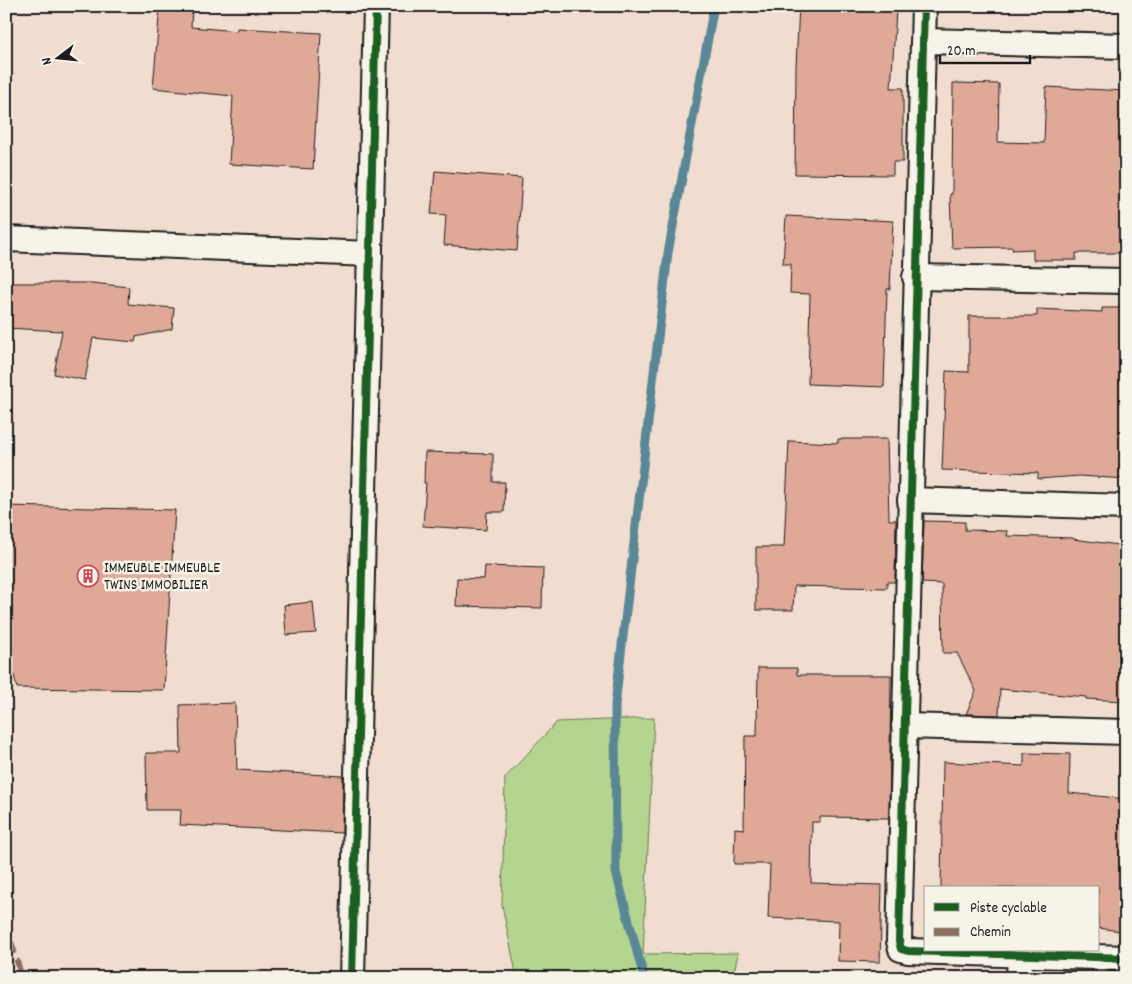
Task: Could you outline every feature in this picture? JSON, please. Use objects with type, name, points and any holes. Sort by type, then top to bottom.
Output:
[{"type":"street","points":[[352,978],[376,6]]},
{"type":"street","points":[[924,6],[898,941],[901,949],[908,951],[1020,966],[1126,958]]},
{"type":"street","points":[[924,41],[1126,46]]},
{"type":"street","points":[[6,239],[370,254]]},
{"type":"street","points":[[915,276],[1126,281]]},
{"type":"street","points":[[910,500],[1126,507]]},
{"type":"street","points":[[904,726],[1126,732]]},
{"type":"green space","points":[[654,718],[643,954],[738,953],[733,978],[517,978],[502,905],[505,778],[557,722]]},
{"type":"building","points":[[160,6],[192,6],[191,27],[237,31],[237,28],[321,33],[313,169],[229,164],[233,96],[153,88]]},
{"type":"building","points":[[799,6],[896,10],[891,88],[903,88],[903,162],[893,162],[893,175],[795,174],[796,66]]},
{"type":"building","points":[[953,83],[999,84],[998,142],[1044,143],[1046,87],[1126,91],[1126,253],[1076,253],[1076,260],[1033,260],[1033,249],[1012,250],[1013,247],[952,248],[950,194],[952,194]]},
{"type":"building","points":[[435,171],[522,178],[517,251],[444,245],[446,215],[431,214]]},
{"type":"building","points":[[786,216],[893,221],[890,289],[887,289],[884,387],[808,384],[810,294],[790,293],[791,264],[783,264]]},
{"type":"building","points":[[6,283],[92,283],[129,287],[128,304],[174,308],[172,329],[136,337],[135,342],[93,338],[85,380],[54,374],[62,331],[6,328]]},
{"type":"building","points":[[1102,308],[1126,308],[1126,479],[1079,476],[1038,479],[1038,473],[942,470],[946,371],[969,372],[969,316],[1037,316],[1037,309],[1102,312]]},
{"type":"building","points":[[838,439],[887,439],[889,520],[896,520],[895,582],[887,582],[887,588],[794,586],[793,610],[756,610],[756,547],[784,547],[789,441],[838,443]]},
{"type":"building","points":[[425,452],[493,454],[493,482],[505,482],[504,512],[487,512],[486,530],[423,526],[426,483],[424,483]]},
{"type":"building","name":"IMMEUBLE IMMEUBLE TWINS IMMOBILIER","points":[[6,506],[175,510],[164,690],[17,688],[6,642]]},
{"type":"building","points":[[924,521],[965,522],[965,530],[1008,531],[1007,536],[1073,538],[1126,546],[1126,665],[1124,701],[1086,699],[1086,697],[1000,689],[999,715],[966,714],[976,691],[957,653],[943,653],[942,584],[922,583]]},
{"type":"building","points":[[485,566],[543,568],[542,608],[456,606],[457,578],[484,579]]},
{"type":"building","points":[[313,602],[316,633],[286,635],[284,605]]},
{"type":"building","points":[[758,668],[797,668],[797,675],[891,675],[889,818],[820,817],[820,822],[812,822],[811,883],[882,885],[880,962],[838,961],[839,921],[768,918],[770,864],[734,864],[735,828],[744,829],[745,736],[757,736]]},
{"type":"building","points":[[235,703],[237,770],[343,776],[342,833],[180,825],[181,810],[147,810],[146,753],[181,753],[180,705]]},
{"type":"building","points":[[1024,753],[1070,754],[1069,793],[1126,799],[1126,875],[1120,931],[1100,928],[1100,886],[941,886],[943,762],[1024,766]]},
{"type":"waterway","points":[[644,978],[616,872],[615,705],[668,253],[714,6]]},
{"type":"marked path","points":[[6,925],[22,978]]},
{"type":"cycle path","points":[[352,978],[376,6]]},
{"type":"cycle path","points":[[924,6],[899,941],[901,949],[924,952]]},
{"type":"cycle path","points":[[939,952],[1126,958]]},
{"type":"place","name":"IMMEUBLE IMMEUBLE TWINS IMMOBILIER","points":[[88,576]]}]
